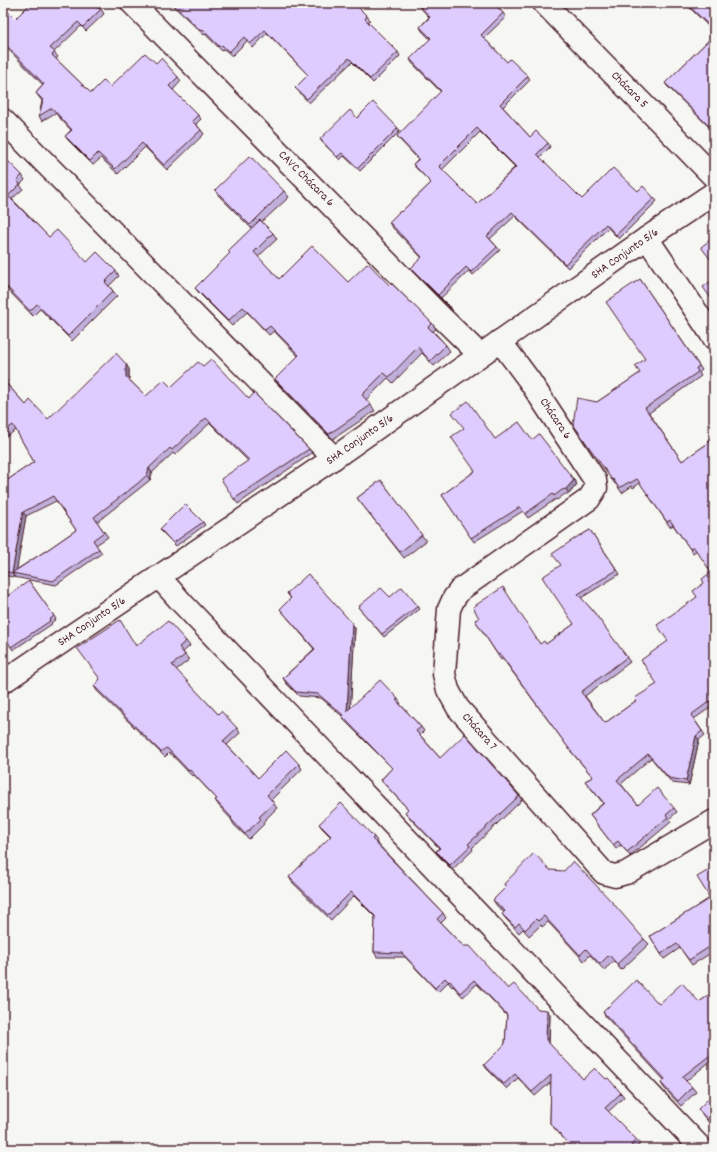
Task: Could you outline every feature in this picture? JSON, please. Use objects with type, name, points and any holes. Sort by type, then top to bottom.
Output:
[{"type":"street","name":"CAVC Chácara 6","points":[[132,3],[480,355]]},
{"type":"street","name":"Chácara 5","points":[[544,3],[714,177]]},
{"type":"street","points":[[3,120],[334,458]]},
{"type":"street","name":"SHA Conjunto 5/6","points":[[3,682],[334,458],[647,238],[714,193]]},
{"type":"street","points":[[647,238],[714,338]]},
{"type":"street","name":"Chácara 6","points":[[500,341],[529,380],[595,480],[596,488],[589,499]]},
{"type":"street","name":"Chácara 7","points":[[589,499],[461,590],[454,598],[449,609],[444,674],[448,690],[458,708],[604,873],[615,876],[626,873],[714,821]]},
{"type":"street","points":[[158,577],[182,604],[702,1149]]},
{"type":"building","points":[[31,3],[82,3],[101,9],[83,27],[78,22],[50,48],[55,52],[52,55],[91,93],[104,80],[110,87],[145,53],[156,63],[161,58],[178,77],[169,86],[198,115],[192,121],[201,130],[164,165],[142,143],[115,169],[98,153],[90,161],[65,136],[72,130],[52,108],[39,116],[43,100],[36,93],[44,84],[3,42],[3,7],[15,19]]},
{"type":"building","points":[[172,3],[226,3],[229,6],[232,3],[274,3],[276,5],[278,3],[354,3],[367,16],[365,19],[398,52],[370,79],[349,58],[307,99],[295,88],[308,75],[265,30],[250,44],[244,37],[229,52],[222,45],[220,47],[203,30],[201,31]]},
{"type":"building","points":[[417,3],[494,3],[503,13],[481,35],[507,62],[510,59],[528,76],[500,104],[530,137],[536,131],[548,143],[537,154],[582,199],[613,168],[638,191],[643,186],[654,198],[616,235],[606,224],[565,264],[512,212],[487,236],[497,247],[471,272],[466,267],[438,295],[411,268],[422,257],[389,222],[431,183],[413,164],[419,159],[397,136],[441,91],[410,59],[431,38],[420,27],[430,17]],"holes":[[[477,128],[516,167],[477,204],[439,166]]]},
{"type":"building","points":[[686,3],[714,3],[714,30]]},
{"type":"building","points":[[714,35],[714,131],[665,83]]},
{"type":"building","points":[[373,102],[398,128],[358,168],[342,153],[337,157],[320,139],[350,110],[357,118]]},
{"type":"building","points":[[3,156],[22,175],[17,181],[20,184],[8,196],[49,237],[57,230],[87,262],[97,252],[116,271],[105,282],[113,291],[68,336],[37,304],[30,311],[5,285],[3,280]]},
{"type":"building","points":[[250,156],[284,191],[250,225],[215,190]]},
{"type":"building","points":[[260,220],[273,233],[254,252],[279,279],[312,246],[348,282],[368,263],[390,286],[392,284],[432,323],[428,327],[446,345],[430,361],[418,347],[389,377],[384,373],[362,395],[371,405],[329,434],[275,379],[299,355],[270,326],[265,330],[243,307],[228,321],[195,288],[230,253],[228,251]]},
{"type":"building","points":[[714,237],[714,264],[701,247]]},
{"type":"building","points":[[640,279],[699,366],[696,368],[698,372],[645,408],[682,461],[710,442],[708,440],[714,436],[714,698],[691,715],[702,731],[696,736],[686,781],[669,778],[648,754],[617,780],[638,805],[657,788],[674,808],[666,815],[668,817],[627,852],[618,841],[613,845],[590,815],[604,803],[585,781],[593,777],[570,750],[500,654],[498,655],[475,620],[479,618],[473,607],[503,587],[540,644],[544,641],[546,644],[574,624],[542,577],[561,565],[552,554],[590,530],[617,570],[578,594],[593,611],[627,657],[581,692],[605,723],[637,700],[635,698],[657,684],[641,660],[668,641],[657,625],[697,597],[693,591],[704,583],[702,579],[711,572],[693,546],[690,549],[670,520],[667,522],[637,479],[619,488],[573,424],[577,398],[597,402],[640,373],[635,366],[645,359],[606,302]]},
{"type":"building","points":[[714,279],[714,303],[703,287]]},
{"type":"building","points":[[116,353],[126,364],[126,377],[146,396],[164,380],[171,387],[198,362],[203,366],[211,359],[249,399],[254,393],[309,449],[234,499],[221,479],[249,460],[206,418],[172,450],[170,448],[149,468],[147,475],[137,484],[94,517],[104,532],[93,540],[99,549],[53,581],[12,573],[3,571],[3,483],[34,462],[13,425],[3,432],[3,380],[26,405],[30,400],[48,419]],"holes":[[[53,496],[76,530],[12,573],[23,512]]]},
{"type":"building","points":[[468,401],[495,439],[519,422],[532,440],[539,434],[574,480],[566,489],[554,496],[553,494],[525,514],[520,507],[471,538],[442,495],[475,471],[451,437],[464,428],[452,413]]},
{"type":"building","points":[[381,480],[422,535],[400,552],[357,498]]},
{"type":"building","points":[[185,504],[203,522],[173,543],[160,529]]},
{"type":"building","points":[[308,574],[352,623],[347,711],[380,680],[421,727],[416,731],[440,758],[465,734],[519,796],[468,844],[470,846],[450,865],[436,851],[440,848],[405,812],[408,809],[381,780],[392,768],[342,716],[343,715],[318,694],[296,692],[283,678],[315,649],[280,609],[291,598],[287,593]]},
{"type":"building","points":[[29,581],[54,616],[49,620],[50,621],[11,647],[3,634],[3,599]]},
{"type":"building","points":[[402,587],[418,606],[382,634],[358,607],[381,588],[390,597]]},
{"type":"building","points":[[120,620],[136,646],[168,621],[186,641],[179,647],[185,655],[172,665],[218,714],[221,711],[237,728],[223,741],[258,778],[286,750],[299,764],[267,795],[274,803],[259,817],[261,819],[245,834],[215,800],[217,799],[190,770],[189,771],[168,749],[166,748],[161,752],[94,686],[100,679],[77,648]]},
{"type":"building","points":[[341,803],[374,837],[372,839],[443,913],[437,919],[459,942],[464,946],[470,946],[508,989],[514,984],[538,1009],[547,1010],[546,1040],[583,1079],[595,1068],[606,1079],[608,1078],[621,1093],[605,1108],[637,1140],[631,1145],[634,1149],[568,1149],[569,1144],[550,1123],[551,1075],[532,1092],[515,1074],[504,1084],[484,1065],[505,1044],[507,1015],[474,980],[460,993],[450,981],[449,982],[445,978],[435,988],[402,953],[374,952],[375,916],[351,892],[328,915],[289,877],[331,836],[319,824]]},
{"type":"building","points":[[534,853],[550,870],[564,871],[573,861],[612,902],[644,939],[617,964],[609,955],[600,964],[586,949],[580,955],[544,916],[538,921],[536,919],[525,930],[519,923],[515,927],[502,914],[505,911],[493,900],[506,887],[504,884]]},
{"type":"building","points":[[714,867],[714,944],[689,960],[677,944],[661,954],[650,936],[710,898],[697,877]]},
{"type":"building","points":[[636,980],[659,1004],[682,983],[699,1002],[714,992],[714,1062],[709,1056],[682,1077],[692,1087],[678,1101],[661,1083],[665,1079],[603,1012]]},
{"type":"building","points":[[714,1093],[714,1115],[708,1120],[698,1109]]}]
